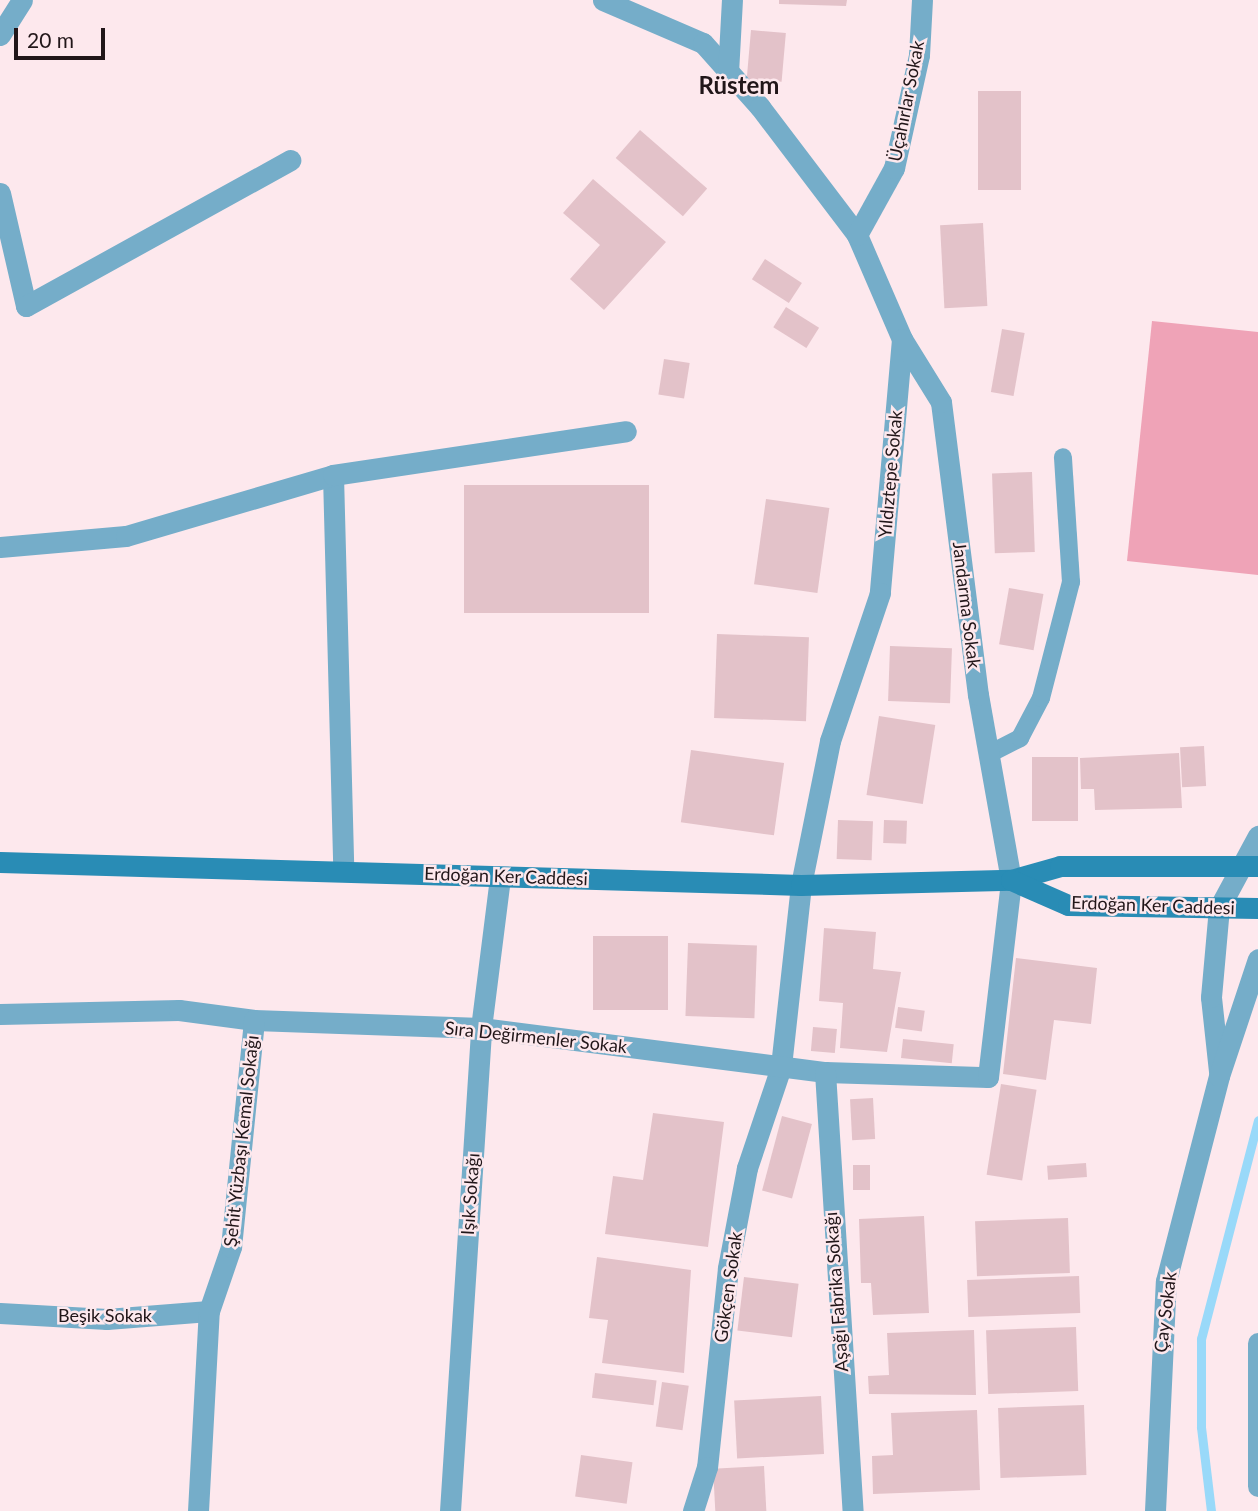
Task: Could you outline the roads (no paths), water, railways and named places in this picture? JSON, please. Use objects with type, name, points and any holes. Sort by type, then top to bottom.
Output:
[{"type":"main road","name":"Erdoğan Ker Caddesi","points":[[0,862],[343,868],[500,878],[802,886],[1011,880],[1060,866],[1249,866]]},
{"type":"main road","name":"Erdoğan Ker Caddesi","points":[[1011,880],[1068,905],[1258,908]]},
{"type":"street","points":[[0,35],[22,0]]},
{"type":"street","name":"Yıldıztepe Sokak","points":[[603,0],[703,43],[817,174],[857,235],[901,340],[880,593],[830,741],[802,886],[781,1067]]},
{"type":"street","points":[[728,73],[732,0]]},
{"type":"street","name":"Üçahırlar Sokak","points":[[857,235],[894,168],[919,55],[922,0]]},
{"type":"street","points":[[0,193],[26,306],[290,160]]},
{"type":"street","name":"Jandarma Sokak","points":[[901,340],[941,402],[989,754],[1011,880],[988,1077]]},
{"type":"street","points":[[0,547],[126,536],[333,475],[626,431]]},
{"type":"street","points":[[333,475],[343,868]]},
{"type":"street","points":[[1219,1076],[1211,997],[1219,908],[1249,866],[1258,836]]},
{"type":"street","name":"Işık Sokağı","points":[[450,1511],[481,1028],[500,878]]},
{"type":"street","name":"Çay Sokak","points":[[1155,1511],[1166,1281],[1219,1076],[1258,959]]},
{"type":"street","name":"Sıra Değirmenler Sokak","points":[[0,1014],[179,1010],[254,1020],[481,1028],[825,1072],[988,1077]]},
{"type":"street","name":"Şehit Yüzbaşı Kemal Sokağı","points":[[198,1511],[209,1311],[231,1247],[254,1020]]},
{"type":"street","name":"Gökçen Sokak","points":[[693,1511],[707,1467],[728,1268],[747,1168],[781,1067]]},
{"type":"street","name":"Aşağı Fabrika Sokağı","points":[[825,1072],[852,1511]]},
{"type":"street","name":"Beşik Sokak","points":[[0,1313],[107,1319],[209,1311]]},
{"type":"street","points":[[1258,1343],[1258,1486]]},
{"type":"lane","points":[[989,754],[1020,738],[1041,698],[1071,582],[1063,457]]},
{"type":"waterway","points":[[1211,1511],[1201,1427],[1201,1339],[1258,1120]]},
{"type":"district","name":"Rüstem","points":[[739,85]]}]
